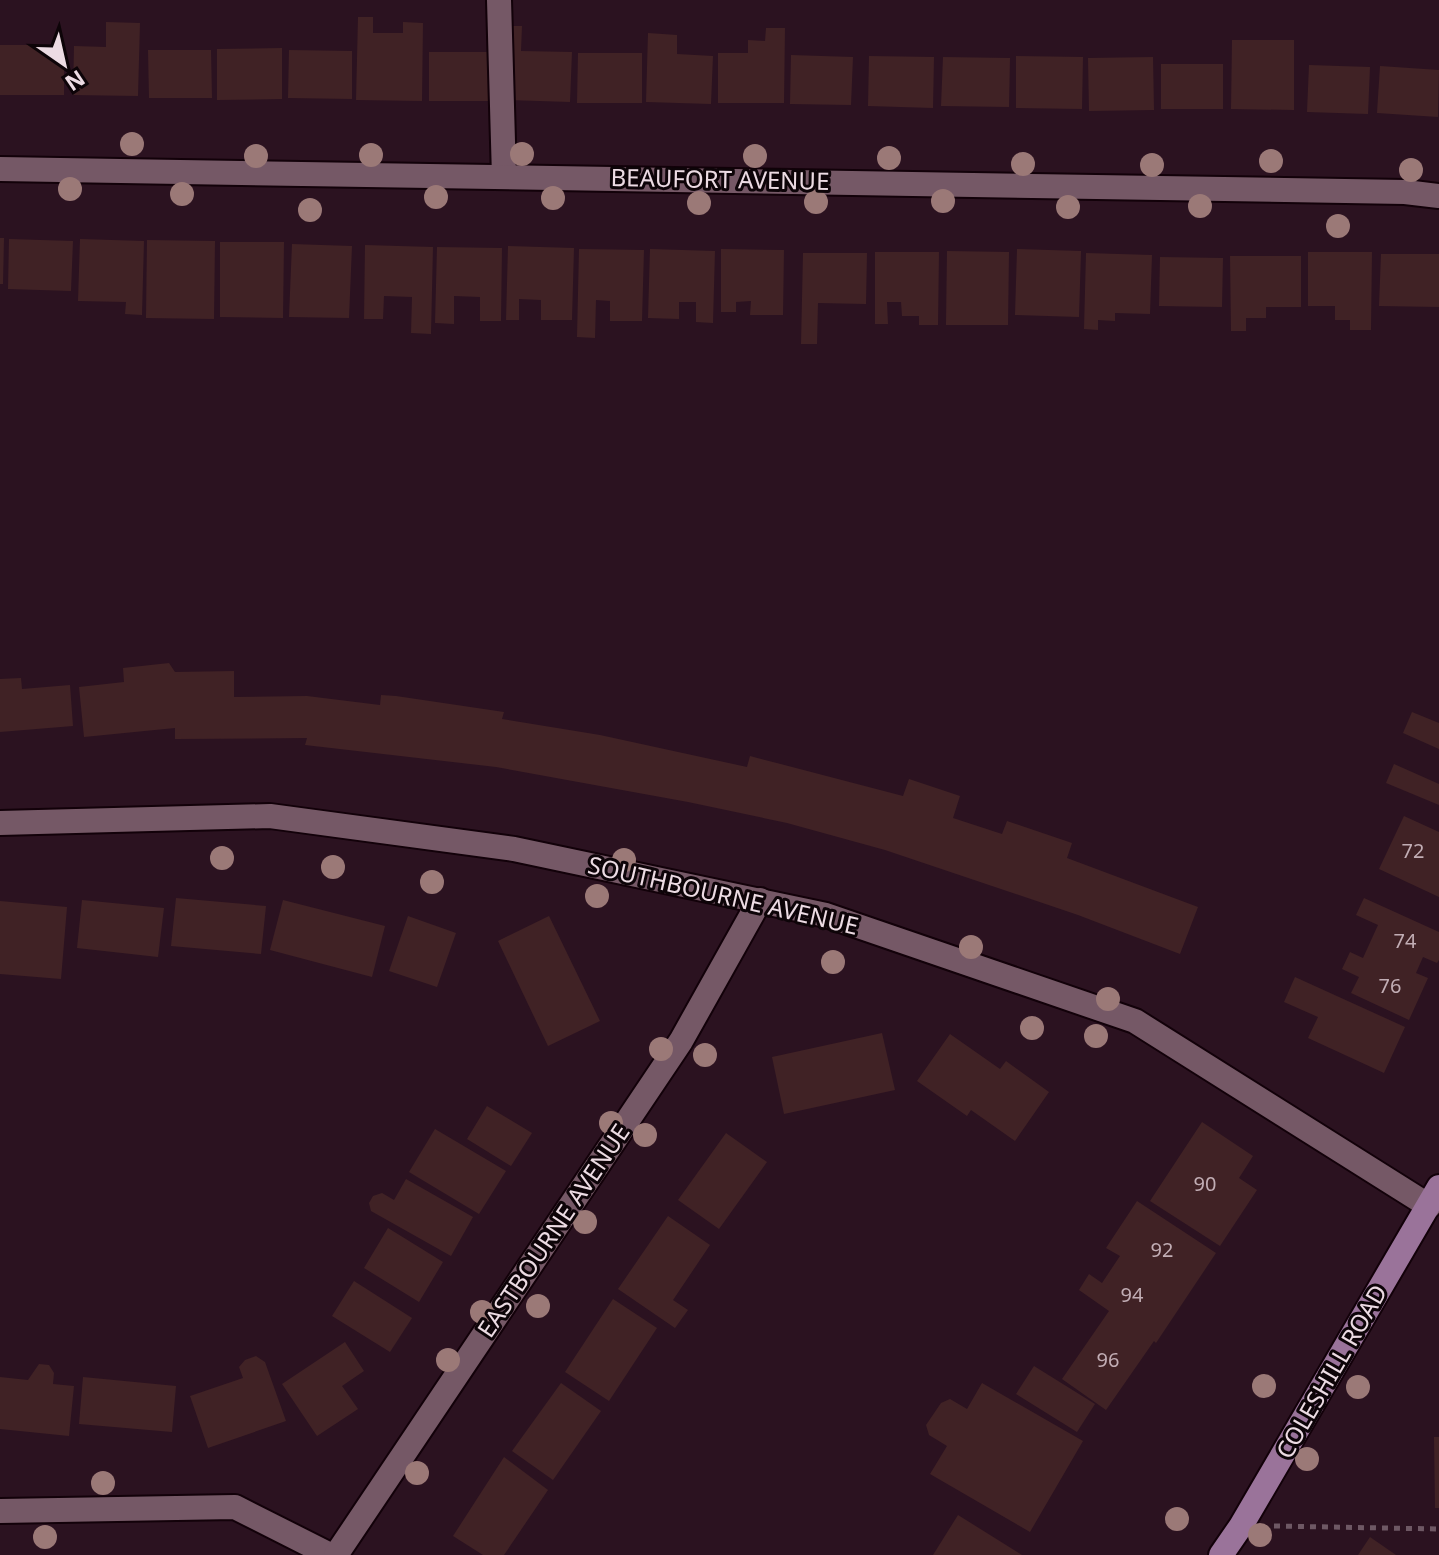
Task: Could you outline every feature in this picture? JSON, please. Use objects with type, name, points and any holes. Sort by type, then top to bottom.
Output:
[{"type":"main road","name":"COLESHILL ROAD","points":[[1221,1555],[1241,1526],[1434,1196]]},
{"type":"street","points":[[499,0],[504,177]]},
{"type":"street","name":"BEAUFORT AVENUE","points":[[0,169],[1390,191],[1439,196]]},
{"type":"street","name":"SOUTHBOURNE AVENUE","points":[[0,823],[270,816],[514,849],[826,915],[1135,1021],[1434,1196]]},
{"type":"street","name":"EASTBOURNE AVENUE","points":[[333,1555],[681,1041],[760,900]]},
{"type":"street","points":[[0,1511],[235,1507],[333,1555]]},
{"type":"path","points":[[1241,1526],[1439,1529]]},
{"type":"building","points":[[358,17],[373,17],[373,33],[403,33],[403,22],[423,23],[422,101],[356,100]]},
{"type":"building","points":[[106,22],[140,23],[138,96],[73,95],[74,46],[106,47]]},
{"type":"building","points":[[507,26],[522,26],[521,51],[572,52],[570,102],[505,100]]},
{"type":"building","points":[[766,28],[785,28],[784,103],[718,103],[718,53],[748,53],[748,40],[765,41]]},
{"type":"building","points":[[648,33],[677,35],[677,54],[713,56],[711,104],[646,102]]},
{"type":"building","points":[[1232,40],[1294,40],[1294,110],[1231,109]]},
{"type":"building","points":[[0,45],[64,45],[64,95],[0,95]]},
{"type":"building","points":[[282,48],[282,99],[217,100],[217,49]]},
{"type":"building","points":[[148,50],[211,50],[212,98],[149,98]]},
{"type":"building","points":[[289,50],[352,51],[352,99],[288,98]]},
{"type":"building","points":[[429,52],[494,52],[494,101],[429,101]]},
{"type":"building","points":[[578,53],[642,53],[642,103],[577,103]]},
{"type":"building","points":[[791,55],[853,57],[851,105],[790,104]]},
{"type":"building","points":[[869,56],[934,57],[933,108],[868,106]]},
{"type":"building","points":[[1016,56],[1083,57],[1082,109],[1016,108]]},
{"type":"building","points":[[943,57],[1010,58],[1009,107],[941,106]]},
{"type":"building","points":[[1153,57],[1154,110],[1089,111],[1088,58]]},
{"type":"building","points":[[1161,64],[1223,64],[1223,109],[1161,109]]},
{"type":"building","points":[[1309,65],[1370,67],[1368,114],[1307,112]]},
{"type":"building","points":[[1380,66],[1439,70],[1438,117],[1377,113]]},
{"type":"building","points":[[0,238],[4,238],[3,284],[0,284]]},
{"type":"building","points":[[9,239],[73,241],[71,291],[8,289]]},
{"type":"building","points":[[80,239],[144,241],[142,315],[125,314],[126,302],[78,301]]},
{"type":"building","points":[[147,240],[215,241],[214,319],[146,318]]},
{"type":"building","points":[[220,242],[284,242],[283,318],[220,317]]},
{"type":"building","points":[[292,244],[352,246],[349,318],[289,317]]},
{"type":"building","points":[[365,245],[433,247],[431,334],[411,333],[412,297],[384,296],[383,319],[364,319]]},
{"type":"building","points":[[508,246],[574,248],[572,320],[541,320],[541,300],[519,299],[519,320],[506,320]]},
{"type":"building","points":[[437,247],[502,248],[501,321],[480,321],[480,297],[454,296],[454,324],[435,323]]},
{"type":"building","points":[[579,249],[644,250],[642,321],[610,321],[610,301],[596,300],[595,338],[577,337]]},
{"type":"building","points":[[650,249],[715,251],[713,323],[696,322],[696,302],[679,302],[679,319],[648,318]]},
{"type":"building","points":[[721,249],[784,250],[783,315],[750,315],[751,301],[736,302],[736,312],[721,312]]},
{"type":"building","points":[[1017,249],[1081,251],[1079,317],[1015,315]]},
{"type":"building","points":[[947,251],[1009,252],[1008,325],[946,325]]},
{"type":"building","points":[[875,252],[939,252],[938,325],[919,325],[919,316],[902,316],[901,302],[887,302],[888,324],[875,324]]},
{"type":"building","points":[[1308,252],[1372,252],[1371,330],[1350,330],[1350,320],[1335,320],[1335,306],[1308,306]]},
{"type":"building","points":[[803,253],[867,253],[866,304],[818,303],[817,344],[801,344]]},
{"type":"building","points":[[1086,253],[1152,255],[1150,314],[1115,313],[1115,321],[1098,320],[1098,330],[1084,329]]},
{"type":"building","points":[[1381,254],[1439,254],[1439,307],[1379,306]]},
{"type":"building","points":[[1230,256],[1301,256],[1301,307],[1266,307],[1266,318],[1246,318],[1246,331],[1231,331]]},
{"type":"building","points":[[1160,257],[1223,258],[1222,307],[1159,306]]},
{"type":"building","points":[[169,663],[175,672],[234,671],[234,697],[307,696],[380,705],[381,695],[396,696],[504,712],[502,719],[600,735],[747,767],[750,756],[903,796],[909,779],[960,796],[953,818],[1002,834],[1007,821],[1072,843],[1067,858],[1198,907],[1180,954],[1078,915],[885,850],[787,823],[688,802],[496,767],[305,745],[307,738],[175,739],[175,728],[84,737],[79,687],[124,682],[123,668]]},
{"type":"building","points":[[21,678],[22,689],[70,685],[73,726],[0,732],[0,679]]},
{"type":"building","points":[[1412,712],[1439,723],[1439,749],[1403,733]]},
{"type":"building","points":[[1394,764],[1439,784],[1439,805],[1386,783]]},
{"type":"building","points":[[1404,816],[1439,832],[1439,897],[1379,869]]},
{"type":"building","points":[[176,898],[266,906],[261,954],[171,946]]},
{"type":"building","points":[[1364,898],[1439,932],[1439,960],[1437,963],[1423,957],[1416,973],[1428,978],[1409,1020],[1351,993],[1359,977],[1342,969],[1350,952],[1363,958],[1378,925],[1356,915]]},
{"type":"building","points":[[82,900],[164,908],[158,957],[77,948]]},
{"type":"building","points":[[283,900],[385,926],[372,977],[270,950]]},
{"type":"building","points":[[0,901],[67,907],[61,979],[0,974]]},
{"type":"building","points":[[408,916],[456,933],[437,987],[389,971]]},
{"type":"building","points":[[549,916],[600,1021],[548,1046],[498,941]]},
{"type":"building","points":[[1295,977],[1405,1027],[1384,1073],[1308,1038],[1318,1017],[1284,1002]]},
{"type":"building","points":[[882,1033],[895,1090],[784,1114],[772,1057]]},
{"type":"building","points":[[950,1034],[1000,1069],[1006,1061],[1049,1092],[1015,1141],[971,1110],[967,1116],[917,1081]]},
{"type":"building","points":[[487,1106],[532,1133],[511,1166],[467,1139]]},
{"type":"building","points":[[1202,1122],[1253,1156],[1239,1178],[1257,1190],[1220,1246],[1150,1201]]},
{"type":"building","points":[[435,1129],[506,1171],[479,1214],[409,1172]]},
{"type":"building","points":[[726,1133],[767,1162],[719,1229],[678,1200]]},
{"type":"building","points":[[406,1179],[473,1217],[451,1256],[371,1211],[369,1203],[373,1196],[382,1193],[394,1200]]},
{"type":"building","points":[[1137,1201],[1216,1253],[1156,1343],[1154,1341],[1106,1410],[1062,1379],[1109,1311],[1079,1290],[1089,1274],[1102,1283],[1120,1256],[1106,1248]]},
{"type":"building","points":[[668,1216],[710,1245],[673,1300],[688,1310],[675,1328],[618,1289]]},
{"type":"building","points":[[388,1228],[443,1262],[419,1302],[364,1268]]},
{"type":"building","points":[[354,1281],[412,1318],[390,1352],[332,1316]]},
{"type":"building","points":[[613,1299],[657,1328],[609,1401],[565,1372]]},
{"type":"building","points":[[345,1342],[364,1371],[342,1386],[358,1409],[317,1436],[282,1384]]},
{"type":"building","points":[[256,1356],[265,1362],[286,1421],[208,1448],[190,1396],[243,1378],[239,1367],[245,1360]]},
{"type":"building","points":[[39,1364],[49,1365],[54,1373],[53,1384],[74,1386],[69,1436],[0,1429],[0,1377],[28,1380]]},
{"type":"building","points":[[1034,1366],[1095,1404],[1077,1432],[1016,1394]]},
{"type":"building","points":[[83,1377],[176,1386],[172,1432],[79,1424]]},
{"type":"building","points":[[561,1383],[601,1411],[553,1480],[512,1451]]},
{"type":"building","points":[[982,1383],[1083,1441],[1030,1532],[930,1474],[947,1446],[929,1435],[926,1425],[941,1403],[950,1399],[967,1409]]},
{"type":"building","points":[[1434,1437],[1439,1437],[1439,1508],[1435,1508]]},
{"type":"building","points":[[504,1457],[548,1490],[504,1555],[483,1555],[453,1536]]},
{"type":"building","points":[[958,1515],[1022,1555],[933,1555]]},
{"type":"building","points":[[1370,1537],[1396,1555],[1358,1555]]}]
